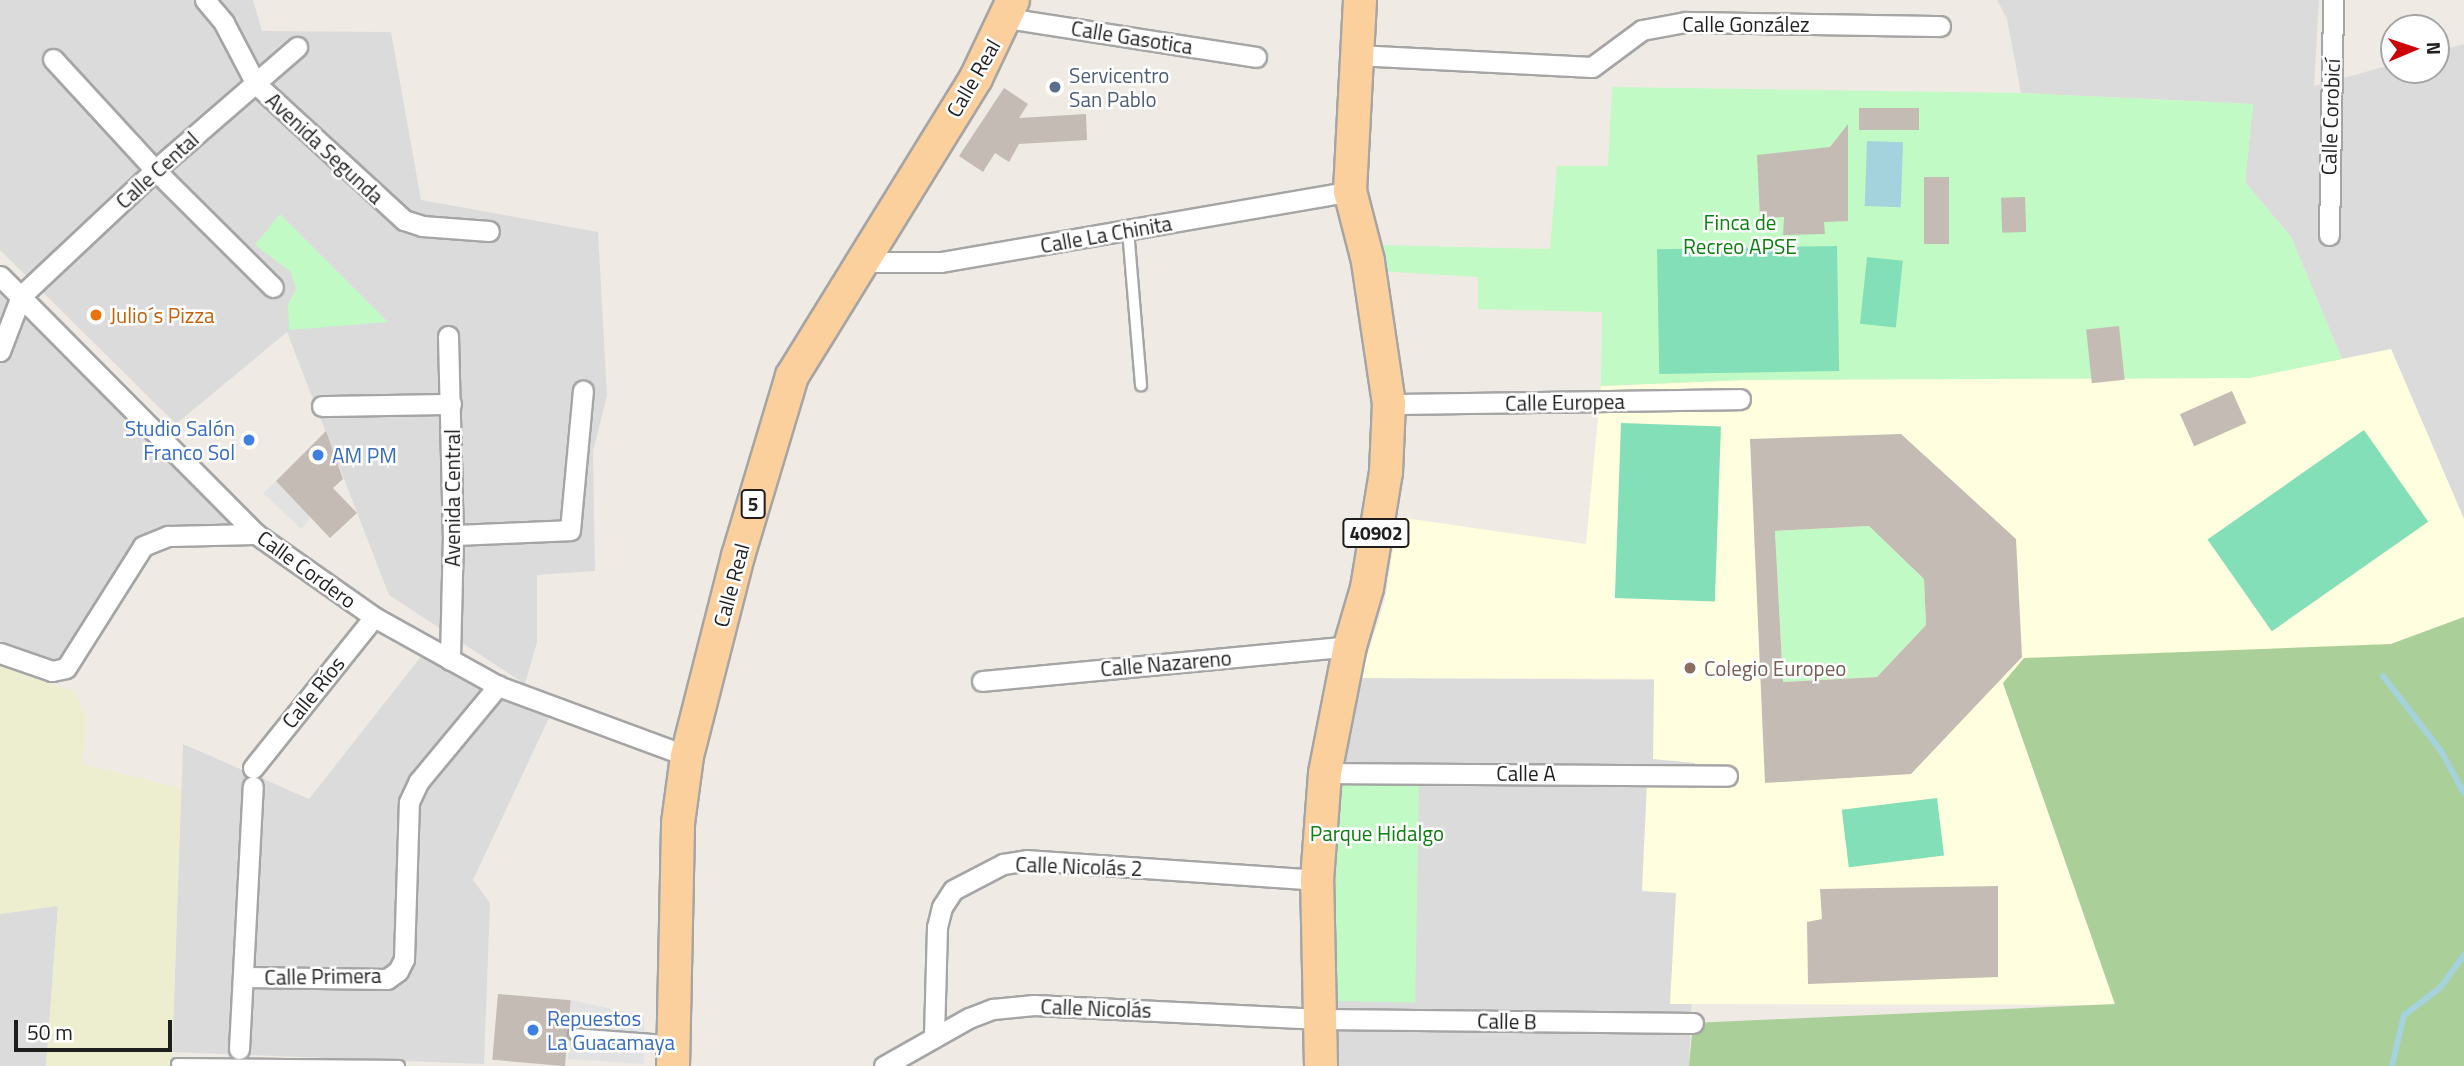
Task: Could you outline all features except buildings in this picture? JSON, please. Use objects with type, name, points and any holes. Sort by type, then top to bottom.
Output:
[{"type":"main road","name":"40902","points":[[1321,1066],[1317,880],[1325,773],[1350,646],[1367,588],[1384,484],[1389,404],[1367,261],[1350,191],[1360,0]]},
{"type":"main road","name":"Calle Real","points":[[672,1054],[678,823],[687,755],[738,556],[792,376],[976,78],[1010,9]]},
{"type":"street","name":"Avenida Segunda","points":[[205,0],[224,23],[256,84],[404,220],[422,226],[489,231]]},
{"type":"street","name":"Calle Corobicí","points":[[2329,235],[2333,0]]},
{"type":"street","name":"Calle Gasotica","points":[[1010,9],[1256,57]]},
{"type":"street","name":"Calle González","points":[[1356,55],[1592,67],[1642,30],[1685,22],[1940,26]]},
{"type":"street","name":"Calle Cental","points":[[21,296],[155,170],[297,47]]},
{"type":"street","points":[[53,59],[155,170],[272,287]]},
{"type":"street","name":"Calle La Chinita","points":[[861,262],[941,262],[1350,191]]},
{"type":"street","name":"Calle Cordero","points":[[0,276],[256,534],[374,617],[498,686],[687,755]]},
{"type":"street","points":[[0,351],[21,296]]},
{"type":"street","name":"Avenida Central","points":[[448,336],[453,535],[450,660]]},
{"type":"street","points":[[453,535],[564,533],[573,524],[583,391]]},
{"type":"street","name":"Calle Europea","points":[[1389,404],[1740,399]]},
{"type":"street","points":[[322,406],[451,404]]},
{"type":"street","points":[[0,653],[52,671],[66,668],[143,546],[168,536],[256,534]]},
{"type":"street","name":"Calle Ríos","points":[[246,976],[253,777],[374,617]]},
{"type":"street","name":"Calle Nazareno","points":[[982,681],[1350,646]]},
{"type":"street","name":"Calle Primera","points":[[246,976],[387,979],[398,971],[404,959],[409,802],[419,781],[498,686]]},
{"type":"street","name":"Calle A","points":[[1325,773],[1727,776]]},
{"type":"street","name":"Calle Nicolás 2","points":[[934,1035],[937,927],[942,907],[953,890],[1003,864],[1027,860],[1317,880]]},
{"type":"street","points":[[239,1049],[246,976]]},
{"type":"street","name":"Calle Nicolás","points":[[884,1066],[934,1035],[993,1009],[1034,1005],[1321,1019]]},
{"type":"street","name":"Calle B","points":[[1321,1019],[1693,1023]]},
{"type":"lane","points":[[1128,230],[1141,385]]},
{"type":"lane","points":[[574,1034],[672,1054]]},
{"type":"lane","points":[[177,1064],[399,1066]]},
{"type":"shaded area","points":[[0,0],[253,0],[262,31],[391,32],[421,200],[598,232],[607,396],[593,451],[595,571],[537,575],[537,642],[525,684],[389,595],[287,332],[176,424],[0,250]]},
{"type":"shaded area","points":[[1997,0],[2319,0],[2314,86],[2380,68],[2380,84],[2450,84],[2450,48],[2464,44],[2464,519],[2391,349],[2342,359],[2291,237],[2245,182],[2253,104],[2021,93],[2007,19]]},
{"type":"shaded area","points":[[0,294],[230,523],[220,530],[194,534],[157,530],[128,550],[59,662],[0,641]]},
{"type":"shaded area","name":"Colegio Europeo","points":[[2391,349],[2464,519],[2464,617],[2391,644],[2250,654],[2003,683],[2115,1005],[1670,1004],[1676,893],[1642,891],[1647,782],[1693,785],[1695,763],[1653,759],[1654,679],[1360,678],[1385,600],[1398,517],[1586,544],[1601,386],[1743,380],[2249,378]]},
{"type":"shaded area","points":[[276,481],[309,512],[310,519],[301,529],[263,493]]},
{"type":"shaded area","points":[[423,654],[549,718],[473,880],[490,903],[484,1064],[172,1052],[183,744],[309,799]]},
{"type":"shaded area","points":[[0,666],[75,692],[87,719],[82,764],[181,788],[172,1066],[46,1066],[58,906],[0,914]]},
{"type":"shaded area","points":[[1360,678],[1705,680],[1689,1066],[1330,1066],[1332,795]]},
{"type":"shaded area","points":[[58,905],[46,1066],[0,1066],[0,914]]},
{"type":"shaded area","points":[[571,1000],[644,1016],[644,1064],[568,1059]]},
{"type":"green space","name":"Finca de Recreo APSE","points":[[1612,87],[2021,93],[2253,104],[2245,182],[2291,237],[2342,359],[2249,378],[1743,380],[1601,386],[1602,312],[1478,309],[1478,277],[1378,271],[1376,245],[1550,249],[1557,166],[1608,166]]},
{"type":"green space","points":[[280,214],[388,322],[289,330],[288,304],[296,289],[291,272],[255,245]]},
{"type":"green space","points":[[1837,246],[1839,371],[1659,374],[1657,249]]},
{"type":"green space","points":[[1867,257],[1903,261],[1896,327],[1860,324]]},
{"type":"green space","points":[[1621,423],[1721,426],[1715,601],[1615,598]]},
{"type":"green space","points":[[2364,430],[2428,522],[2272,631],[2208,540]]},
{"type":"green space","points":[[1869,526],[1924,579],[1926,625],[1877,677],[1783,682],[1775,531]]},
{"type":"green space","points":[[2464,617],[2464,1066],[1689,1066],[1693,1023],[2115,1004],[2003,683],[2024,658],[2391,644]]},
{"type":"green space","name":"Parque Hidalgo","points":[[1338,784],[1419,785],[1415,1002],[1334,1001]]},
{"type":"green space","points":[[1937,798],[1944,856],[1849,867],[1842,810]]},
{"type":"water","points":[[1867,141],[1903,142],[1901,207],[1865,206]]},
{"type":"waterway","points":[[2383,676],[2441,751],[2464,793]]},
{"type":"waterway","points":[[2392,1066],[2404,1015],[2440,988],[2464,955]]},
{"type":"place","name":"Servicentro San Pablo","points":[[1055,87]]},
{"type":"place","name":"Julio´s Pizza","points":[[96,315]]},
{"type":"place","name":"Studio Salón Franco Sol","points":[[249,440]]},
{"type":"place","name":"AM PM","points":[[318,455]]},
{"type":"place","name":"Colegio Europeo","points":[[1690,668]]},
{"type":"place","name":"Repuestos La Guacamaya","points":[[533,1030]]}]
